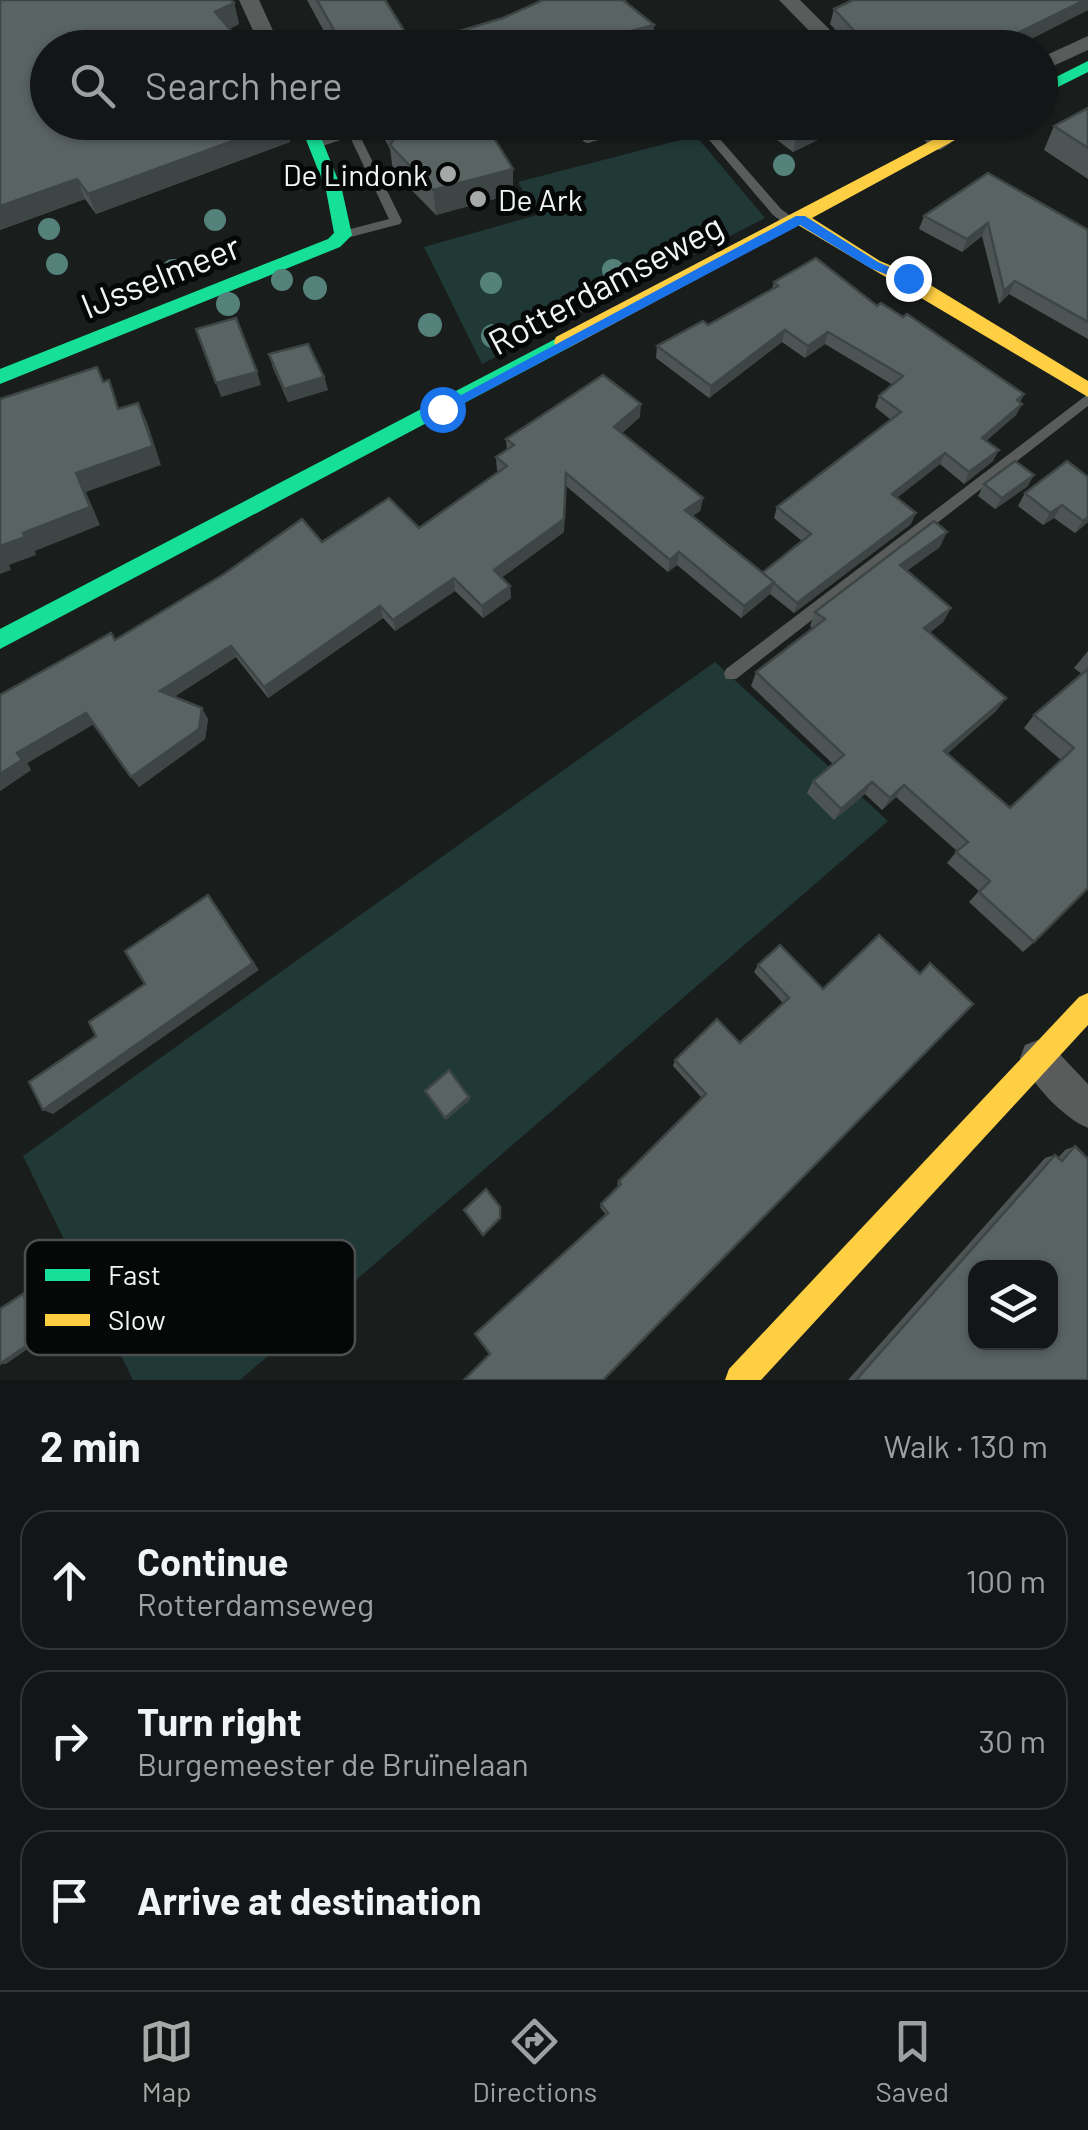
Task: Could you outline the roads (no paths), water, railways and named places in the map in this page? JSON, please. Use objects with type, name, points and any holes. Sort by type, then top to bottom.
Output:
[{"type":"street","points":[[250,0],[262,30]]},
{"type":"street","points":[[790,0],[819,30]]},
{"type":"street","points":[[811,22],[839,11]]},
{"type":"street","points":[[1058,57],[1088,42]]},
{"type":"street","points":[[1058,82],[1088,66]]},
{"type":"street","points":[[313,140],[334,190],[343,235]]},
{"type":"street","points":[[937,140],[940,143]]},
{"type":"street","name":"Rotterdamseweg","points":[[0,640],[946,140]]},
{"type":"street","points":[[824,206],[888,255],[908,278]]},
{"type":"street","points":[[796,221],[874,265],[908,278],[1088,390]]},
{"type":"street","name":"IJsselmeer","points":[[0,376],[334,243],[343,235]]},
{"type":"street","points":[[740,1380],[1088,1006]]},
{"type":"street","points":[[1038,1058],[1088,1110]]},
{"type":"lane","points":[[343,235],[396,220],[357,140]]},
{"type":"lane","points":[[715,140],[777,212],[796,221]]},
{"type":"lane","points":[[730,674],[1088,399]]},
{"type":"place","name":"De Lindonk","points":[[448,174]]},
{"type":"place","name":"De Ark","points":[[478,199]]}]
